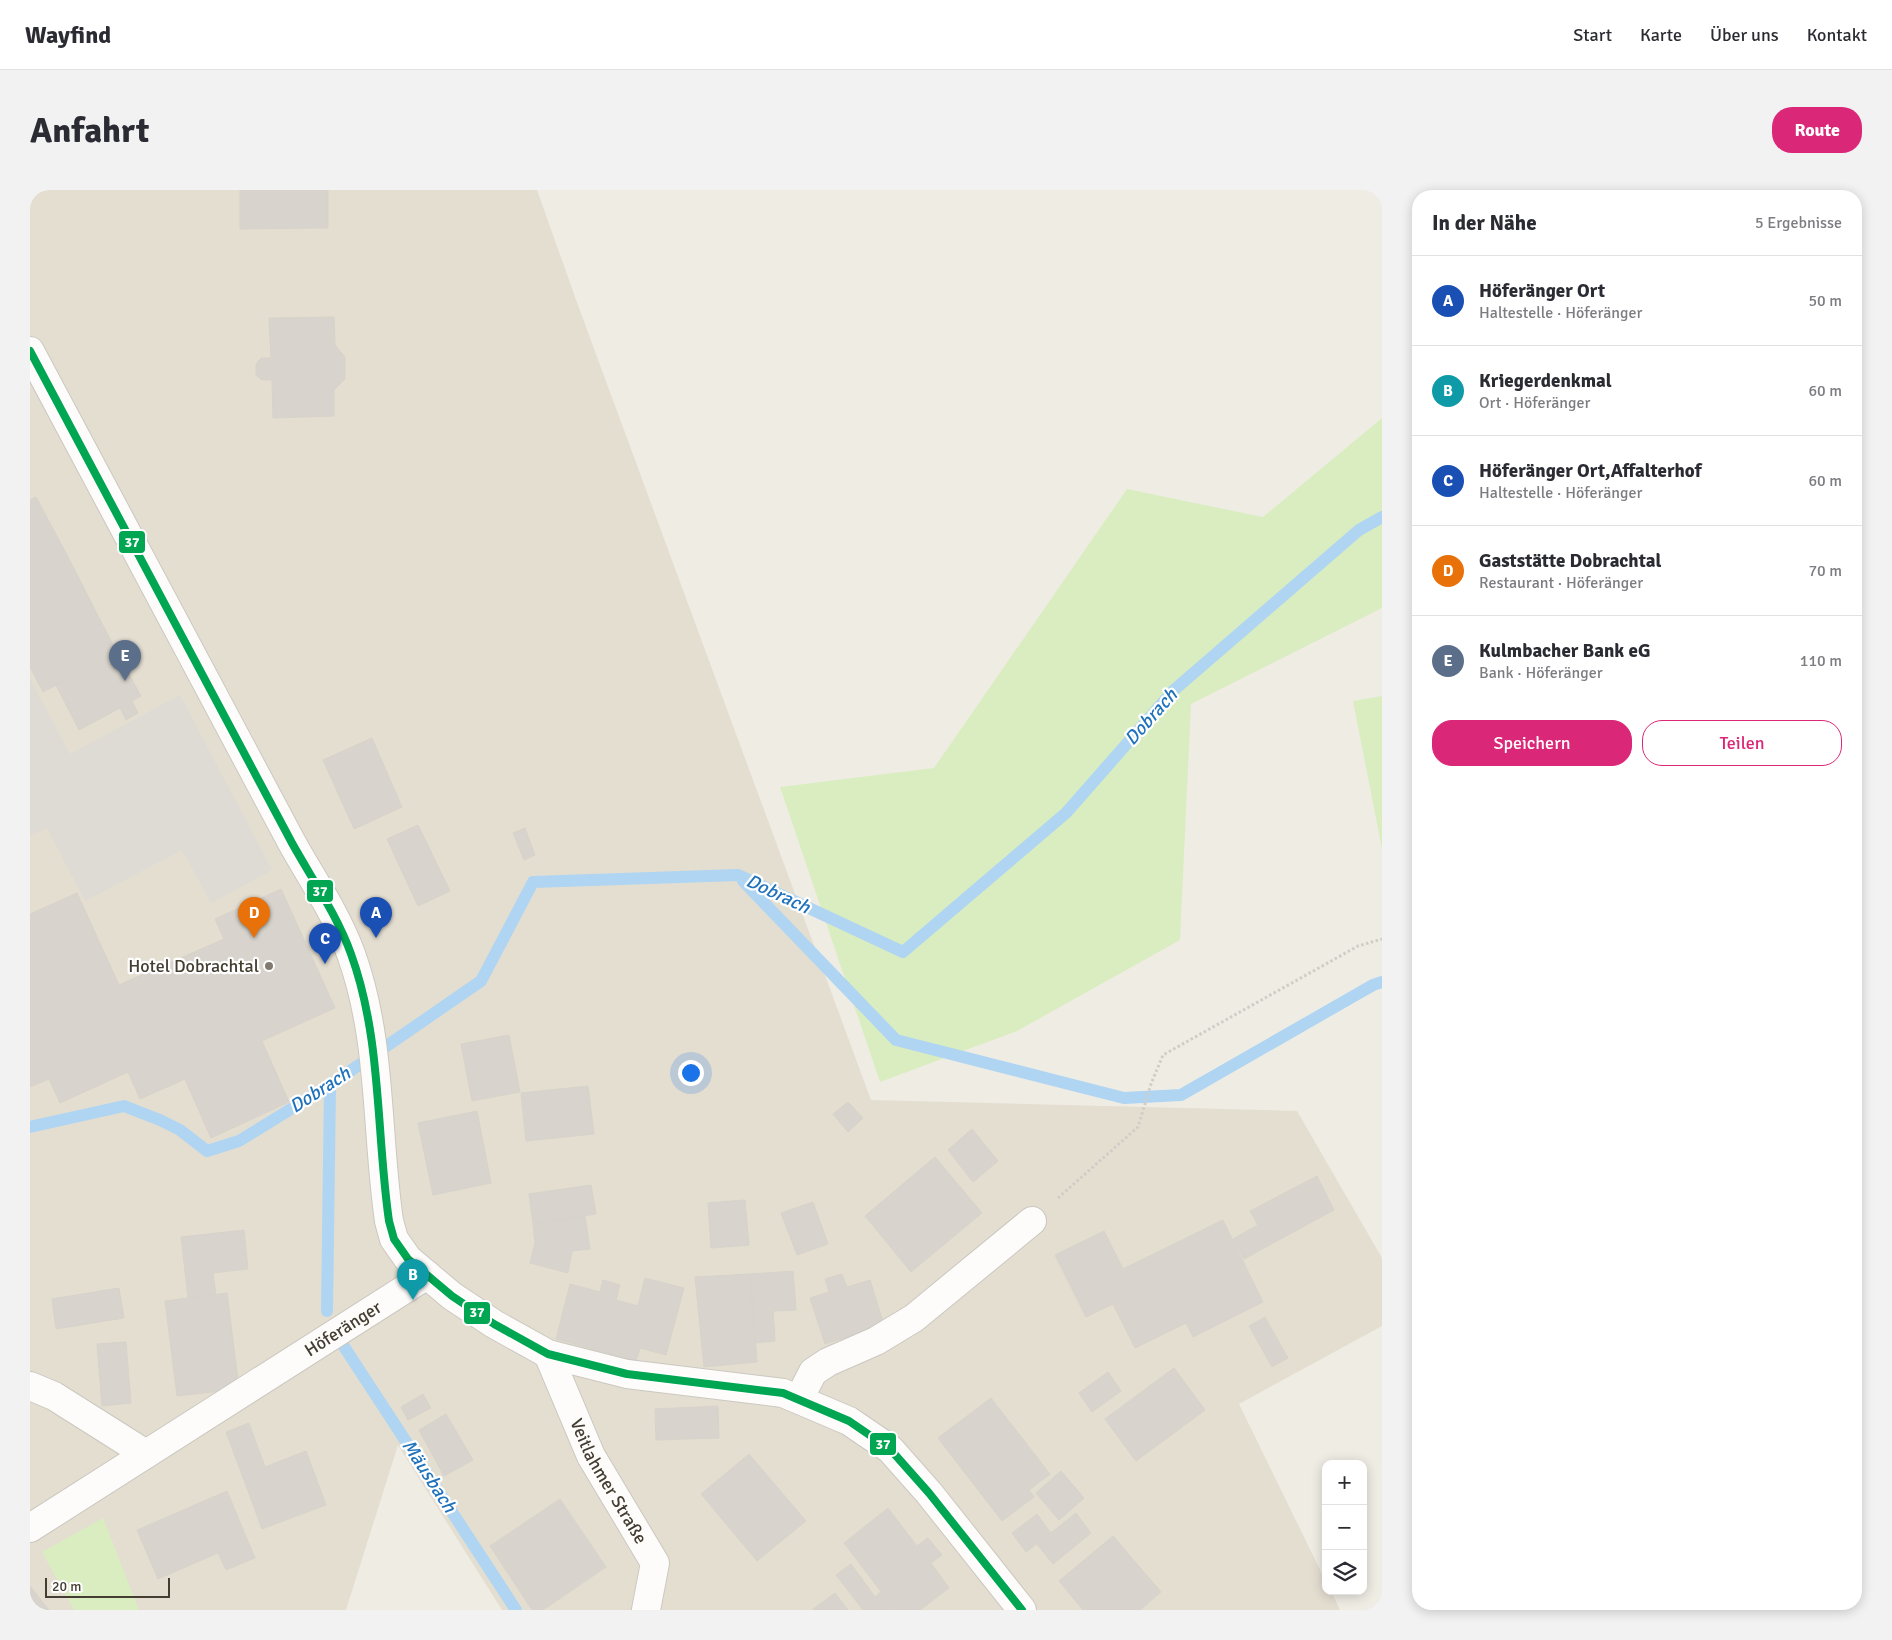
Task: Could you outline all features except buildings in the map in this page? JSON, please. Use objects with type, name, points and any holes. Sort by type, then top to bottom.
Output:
[{"type":"street","points":[[30,351],[292,843],[332,914],[351,953],[363,991],[371,1037],[389,1221],[394,1239],[408,1259],[452,1296],[494,1324],[548,1354],[627,1374],[783,1393],[849,1421],[890,1449],[929,1493],[1022,1610]]},
{"type":"street","points":[[799,1399],[813,1372],[828,1362],[876,1342],[914,1318],[1032,1222]]},
{"type":"street","name":"Höferänger","points":[[30,1528],[427,1275]]},
{"type":"street","name":"Veitlahmer Straße","points":[[548,1354],[591,1456],[655,1563],[646,1610]]},
{"type":"street","points":[[30,1386],[54,1396],[146,1454]]},
{"type":"path","points":[[1032,1222],[1138,1126],[1151,1084],[1164,1055],[1358,946],[1382,939]]},
{"type":"shaded area","points":[[30,190],[537,190],[871,1100],[1297,1111],[1382,1258],[1382,1326],[1239,1404],[1322,1574],[1322,1595],[1333,1595],[1340,1610],[502,1610],[398,1445],[346,1610],[30,1610]]},
{"type":"shaded area","points":[[30,679],[70,754],[180,695],[272,870],[211,903],[182,850],[85,901],[47,828],[30,836]]},
{"type":"green space","points":[[1382,418],[1382,608],[1191,704],[1180,940],[1017,1031],[880,1082],[780,787],[934,768],[1127,489],[1263,517]]},
{"type":"green space","points":[[1382,696],[1382,849],[1353,701]]},
{"type":"green space","points":[[103,1518],[139,1610],[74,1610],[42,1552]]},
{"type":"waterway","name":"Dobrach","points":[[30,1127],[124,1106],[180,1130],[207,1151],[239,1141],[330,1085],[481,981],[533,882],[738,875],[903,952],[1066,813],[1174,690],[1359,530],[1382,517]]},
{"type":"waterway","points":[[743,881],[896,1040],[1124,1098],[1181,1095],[1373,985],[1382,982]]},
{"type":"waterway","points":[[327,1311],[330,1085]]},
{"type":"waterway","name":"Mäusbach","points":[[341,1342],[516,1610]]},
{"type":"transit line","name":"37","points":[[30,351],[292,843],[331,911],[351,954],[361,986],[373,1052],[389,1221],[394,1239],[408,1259],[452,1296],[494,1324],[548,1354],[627,1374],[783,1393],[849,1421],[890,1449],[929,1493],[1022,1610]]},
{"type":"place","name":"Kulmbacher Bank eG","points":[[125,681]]},
{"type":"place","name":"Gaststätte Dobrachtal","points":[[254,938]]},
{"type":"place","name":"Höferänger Ort","points":[[376,938]]},
{"type":"place","name":"Höferänger Ort,Affalterhof","points":[[325,964]]},
{"type":"place","name":"Hotel Dobrachtal","points":[[269,966]]},
{"type":"place","name":"Kriegerdenkmal","points":[[413,1300]]}]
